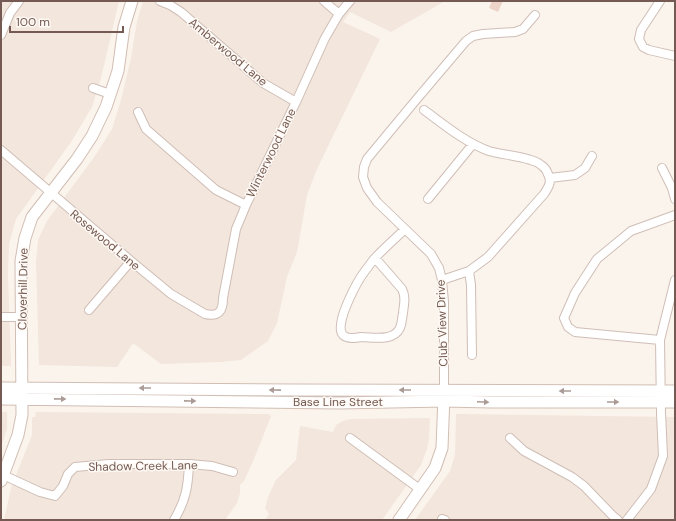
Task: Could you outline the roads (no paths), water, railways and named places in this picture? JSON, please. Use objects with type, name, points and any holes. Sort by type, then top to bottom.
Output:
[{"type":"main road","name":"Cloverhill Drive","points":[[2,477],[18,435],[22,415],[21,261],[25,238],[32,217],[77,159],[92,136],[106,106],[118,71],[124,27],[132,1]]},
{"type":"main road","name":"Base Line Street","points":[[1,388],[21,393],[339,403],[444,396],[491,402],[660,396],[675,391]]},
{"type":"main road","name":"Base Line Street","points":[[1,399],[21,393]]},
{"type":"main road","name":"Club View Drive","points":[[398,520],[421,490],[435,468],[442,448],[444,396]]},
{"type":"main road","name":"Base Line Street","points":[[660,396],[675,402]]},
{"type":"street","points":[[1,35],[10,13],[19,1]]},
{"type":"street","name":"Amberwood Lane","points":[[160,1],[181,12],[263,84],[296,102]]},
{"type":"street","points":[[324,1],[340,14]]},
{"type":"street","name":"Winterwood Lane","points":[[217,314],[223,305],[236,228],[325,38],[350,1]]},
{"type":"street","points":[[660,1],[640,30],[639,39],[643,47],[649,50],[675,56]]},
{"type":"street","name":"Club View Drive","points":[[444,396],[444,302],[442,280],[439,268],[430,254],[377,202],[367,188],[363,177],[364,168],[367,160],[466,41],[473,36],[515,32],[523,29],[535,14]]},
{"type":"street","points":[[93,88],[110,94]]},
{"type":"street","points":[[424,110],[473,144],[488,150],[532,160],[541,164],[550,178],[549,186],[544,194],[488,258],[469,271],[442,280]]},
{"type":"street","points":[[138,112],[146,128],[210,185],[216,190],[246,205]]},
{"type":"street","points":[[428,199],[473,144]]},
{"type":"street","name":"Rosewood Lane","points":[[1,150],[131,262],[171,294],[206,314],[211,316],[217,314]]},
{"type":"street","points":[[550,178],[575,175],[585,168],[592,156]]},
{"type":"street","points":[[662,168],[672,188],[675,199]]},
{"type":"street","points":[[660,340],[575,332],[568,327],[564,318],[575,293],[597,259],[631,230],[675,215]]},
{"type":"street","points":[[375,258],[402,289],[404,294],[400,326],[396,334],[391,336],[376,338],[353,338],[344,336],[341,331],[344,310],[364,272],[375,258],[405,229]]},
{"type":"street","points":[[89,310],[131,262]]},
{"type":"street","points":[[469,271],[471,285],[472,356]]},
{"type":"street","points":[[627,520],[651,488],[663,456],[660,396],[660,340],[675,280]]},
{"type":"street","points":[[1,317],[22,317]]},
{"type":"street","points":[[350,438],[421,490]]},
{"type":"street","points":[[510,438],[524,451],[572,477],[584,486],[618,520]]},
{"type":"street","name":"Shadow Creek Lane","points":[[2,477],[40,492],[55,496],[63,486],[68,474],[75,468],[109,464],[190,464],[212,466],[233,472]]},
{"type":"street","points":[[174,520],[180,511],[186,494],[190,464]]}]
